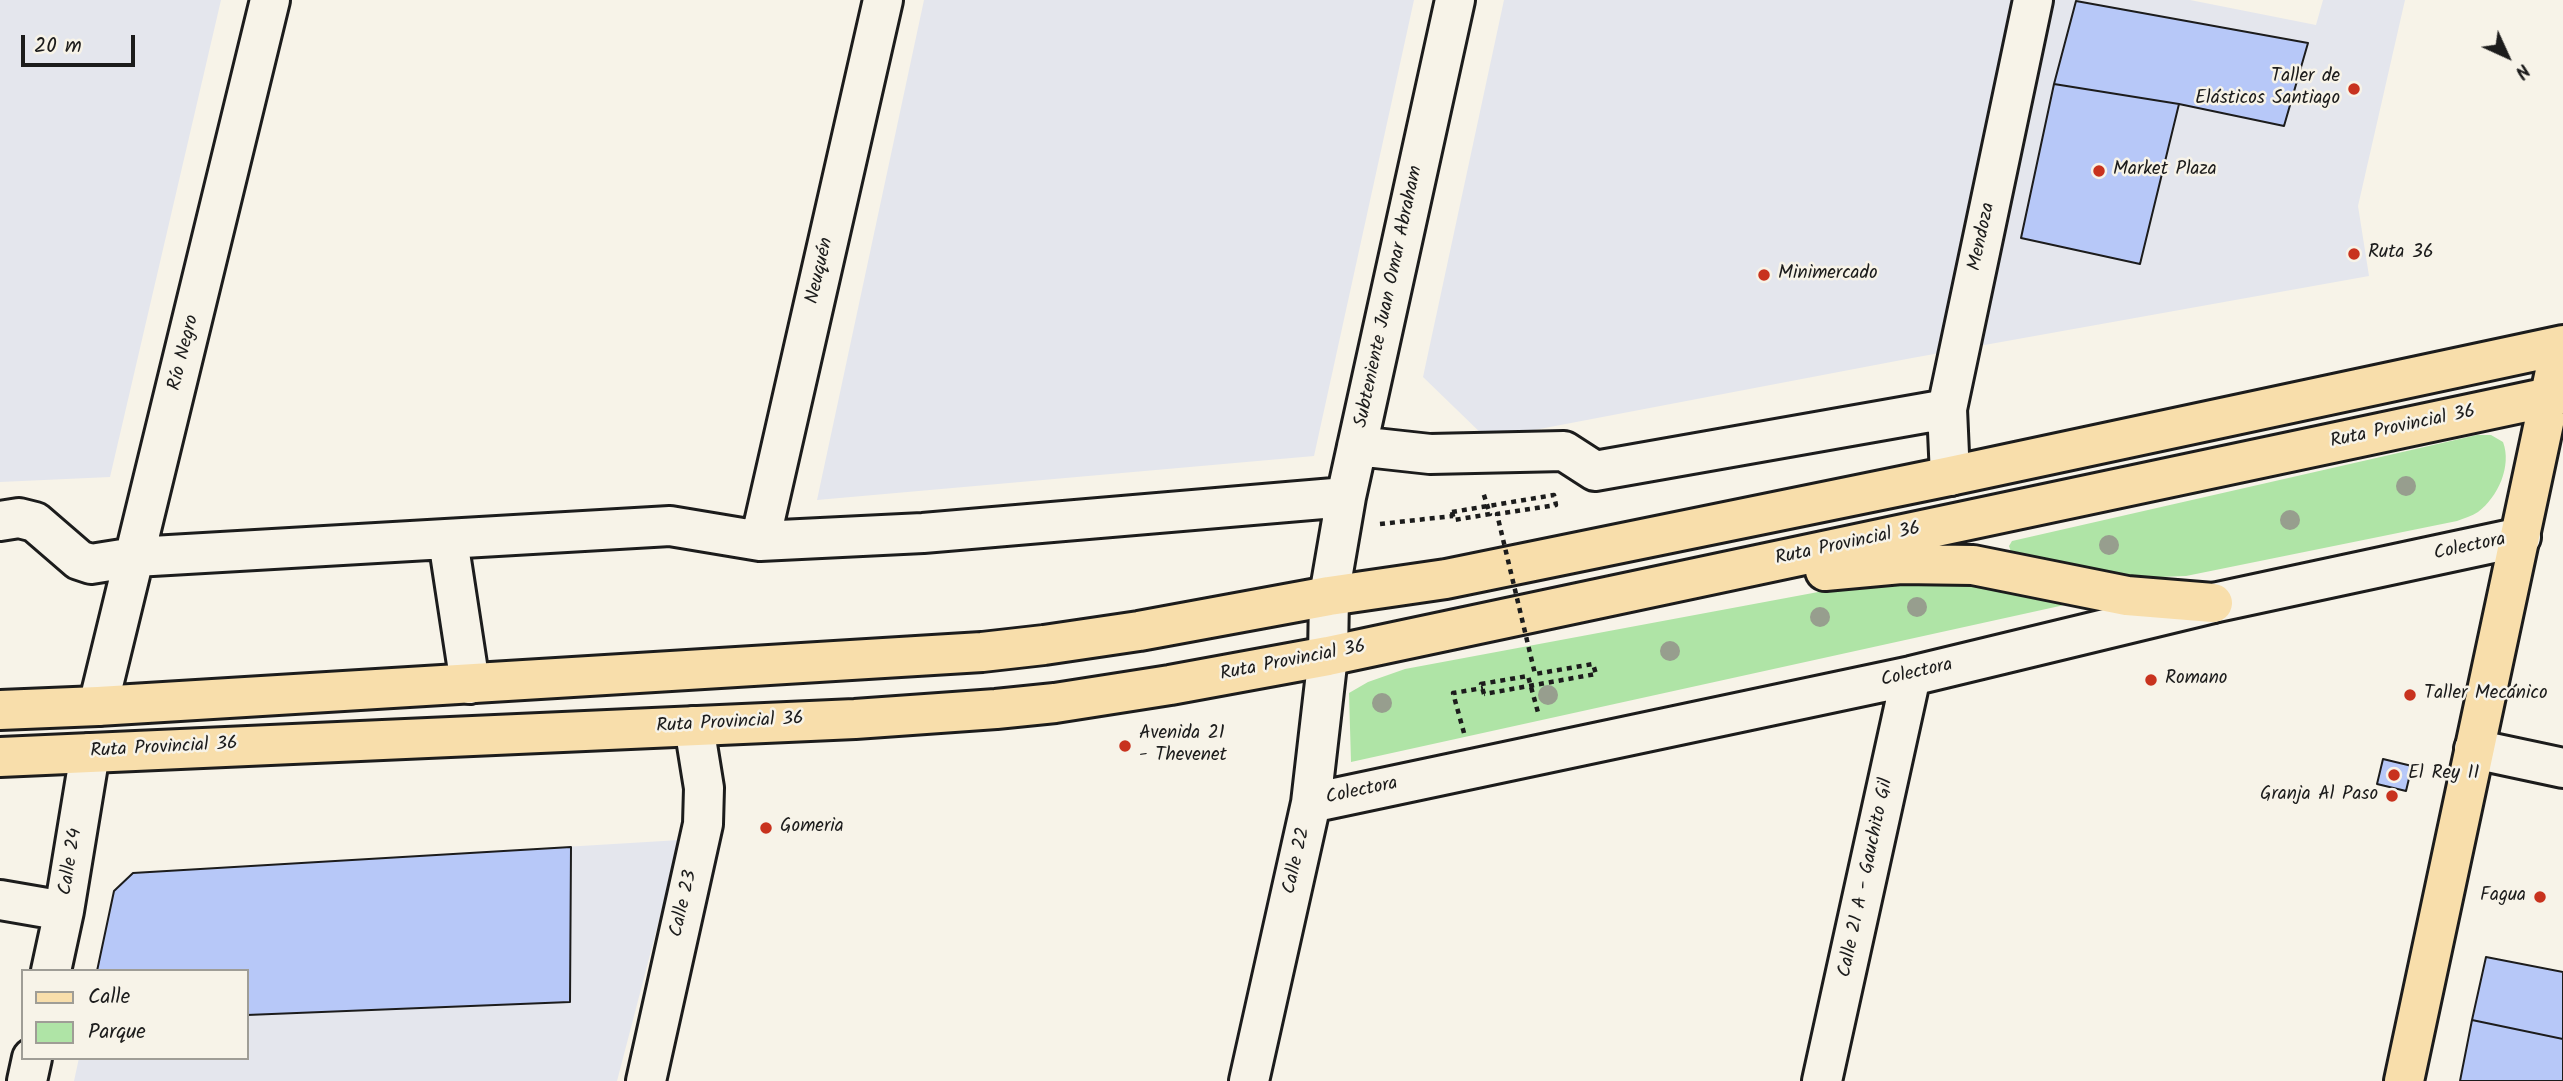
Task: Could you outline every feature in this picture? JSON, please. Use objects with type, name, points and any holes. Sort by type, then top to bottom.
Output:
[{"type":"main road","points":[[0,710],[470,684],[1007,649],[1139,631],[1329,596],[1446,579],[1950,476],[2562,342],[2556,395],[2474,749],[2404,1081]]},
{"type":"main road","name":"Ruta Provincial 36","points":[[0,757],[855,719],[1055,703],[1328,656],[2556,395]]},
{"type":"main road","points":[[1632,592],[1737,578],[1942,563],[2000,569],[2127,596],[2213,603]]},
{"type":"street","name":"Río Negro","points":[[98,706],[270,0]]},
{"type":"street","name":"Neuquén","points":[[760,541],[883,0]]},
{"type":"street","name":"Subteniente Juan Omar Abraham","points":[[1329,596],[1346,498],[1455,0]]},
{"type":"street","name":"Mendoza","points":[[1950,476],[1947,409],[2033,0]]},
{"type":"street","points":[[1357,446],[1430,454],[1564,451],[1595,471],[1947,409]]},
{"type":"street","points":[[0,520],[19,518],[36,522],[79,560],[92,564],[135,557],[670,526],[760,541],[923,533],[1346,498]]},
{"type":"street","name":"Colectora","points":[[1311,803],[1911,676],[2213,603],[2521,537]]},
{"type":"street","points":[[448,540],[470,684]]},
{"type":"street","name":"Calle 22","points":[[1248,1081],[1311,803],[1328,656],[1329,596]]},
{"type":"street","name":"Calle 21 A - Gauchito Gil","points":[[1822,1081],[1911,676]]},
{"type":"street","name":"Calle 23","points":[[646,1081],[703,824],[704,788],[694,726]]},
{"type":"street","points":[[2474,749],[2563,768]]},
{"type":"street","name":"Calle 24","points":[[51,969],[64,911],[90,753]]},
{"type":"street","points":[[0,900],[64,911]]},
{"type":"street","points":[[27,1081],[32,1060]]},
{"type":"path","points":[[1423,520],[1554,495],[1556,505],[1496,514],[1535,674],[1593,664],[1596,674],[1452,693]]},
{"type":"path","points":[[1453,514],[1454,520],[1490,514]]},
{"type":"path","points":[[1483,691],[1481,684],[1528,676]]},
{"type":"shaded area","points":[[0,0],[221,0],[110,477],[0,482]]},
{"type":"shaded area","points":[[924,0],[1414,0],[1314,456],[817,500]]},
{"type":"shaded area","points":[[1504,0],[2190,0],[2316,25],[2323,0],[2405,0],[2358,206],[2369,276],[1912,358],[1487,439],[1423,377]]},
{"type":"shaded area","points":[[680,840],[617,1081],[74,1081],[79,1060],[248,1060],[248,969],[244,969],[114,891],[133,873]]},
{"type":"green space","points":[[2477,435],[2491,435],[2503,442],[2506,461],[2504,471],[2497,490],[2485,506],[2457,521],[2186,576],[2132,578],[2024,559],[2011,552],[2009,546],[2012,541]]},
{"type":"green space","points":[[1926,580],[2013,584],[2087,600],[1351,762],[1349,693],[1368,682],[1405,669],[1829,590]]},
{"type":"building","points":[[2076,1],[2308,43],[2284,126],[2179,104],[2054,84]]},
{"type":"building","name":"Market Plaza","points":[[2054,84],[2179,104],[2140,264],[2021,238]]},
{"type":"building","name":"El Rey II","points":[[2383,759],[2412,766],[2406,791],[2377,784]]},
{"type":"building","points":[[571,847],[570,1002],[248,1015],[248,969],[97,969],[114,891],[133,873]]},
{"type":"building","points":[[2486,957],[2563,972],[2563,1039],[2472,1020]]},
{"type":"building","points":[[2472,1020],[2563,1039],[2563,1081],[2460,1081]]},
{"type":"place","name":"Taller de Elásticos Santiago","points":[[2354,89]]},
{"type":"place","name":"Market Plaza","points":[[2099,171]]},
{"type":"place","name":"Ruta 36","points":[[2354,254]]},
{"type":"place","name":"Minimercado","points":[[1764,275]]},
{"type":"place","name":"Romano","points":[[2151,680]]},
{"type":"place","name":"Taller Mecánico","points":[[2410,695]]},
{"type":"place","name":"Avenida 21 - Thevenet","points":[[1125,746]]},
{"type":"place","name":"El Rey II","points":[[2394,775]]},
{"type":"place","name":"Granja Al Paso","points":[[2392,796]]},
{"type":"place","name":"Gomeria","points":[[766,828]]},
{"type":"place","name":"Fagua","points":[[2540,897]]}]
